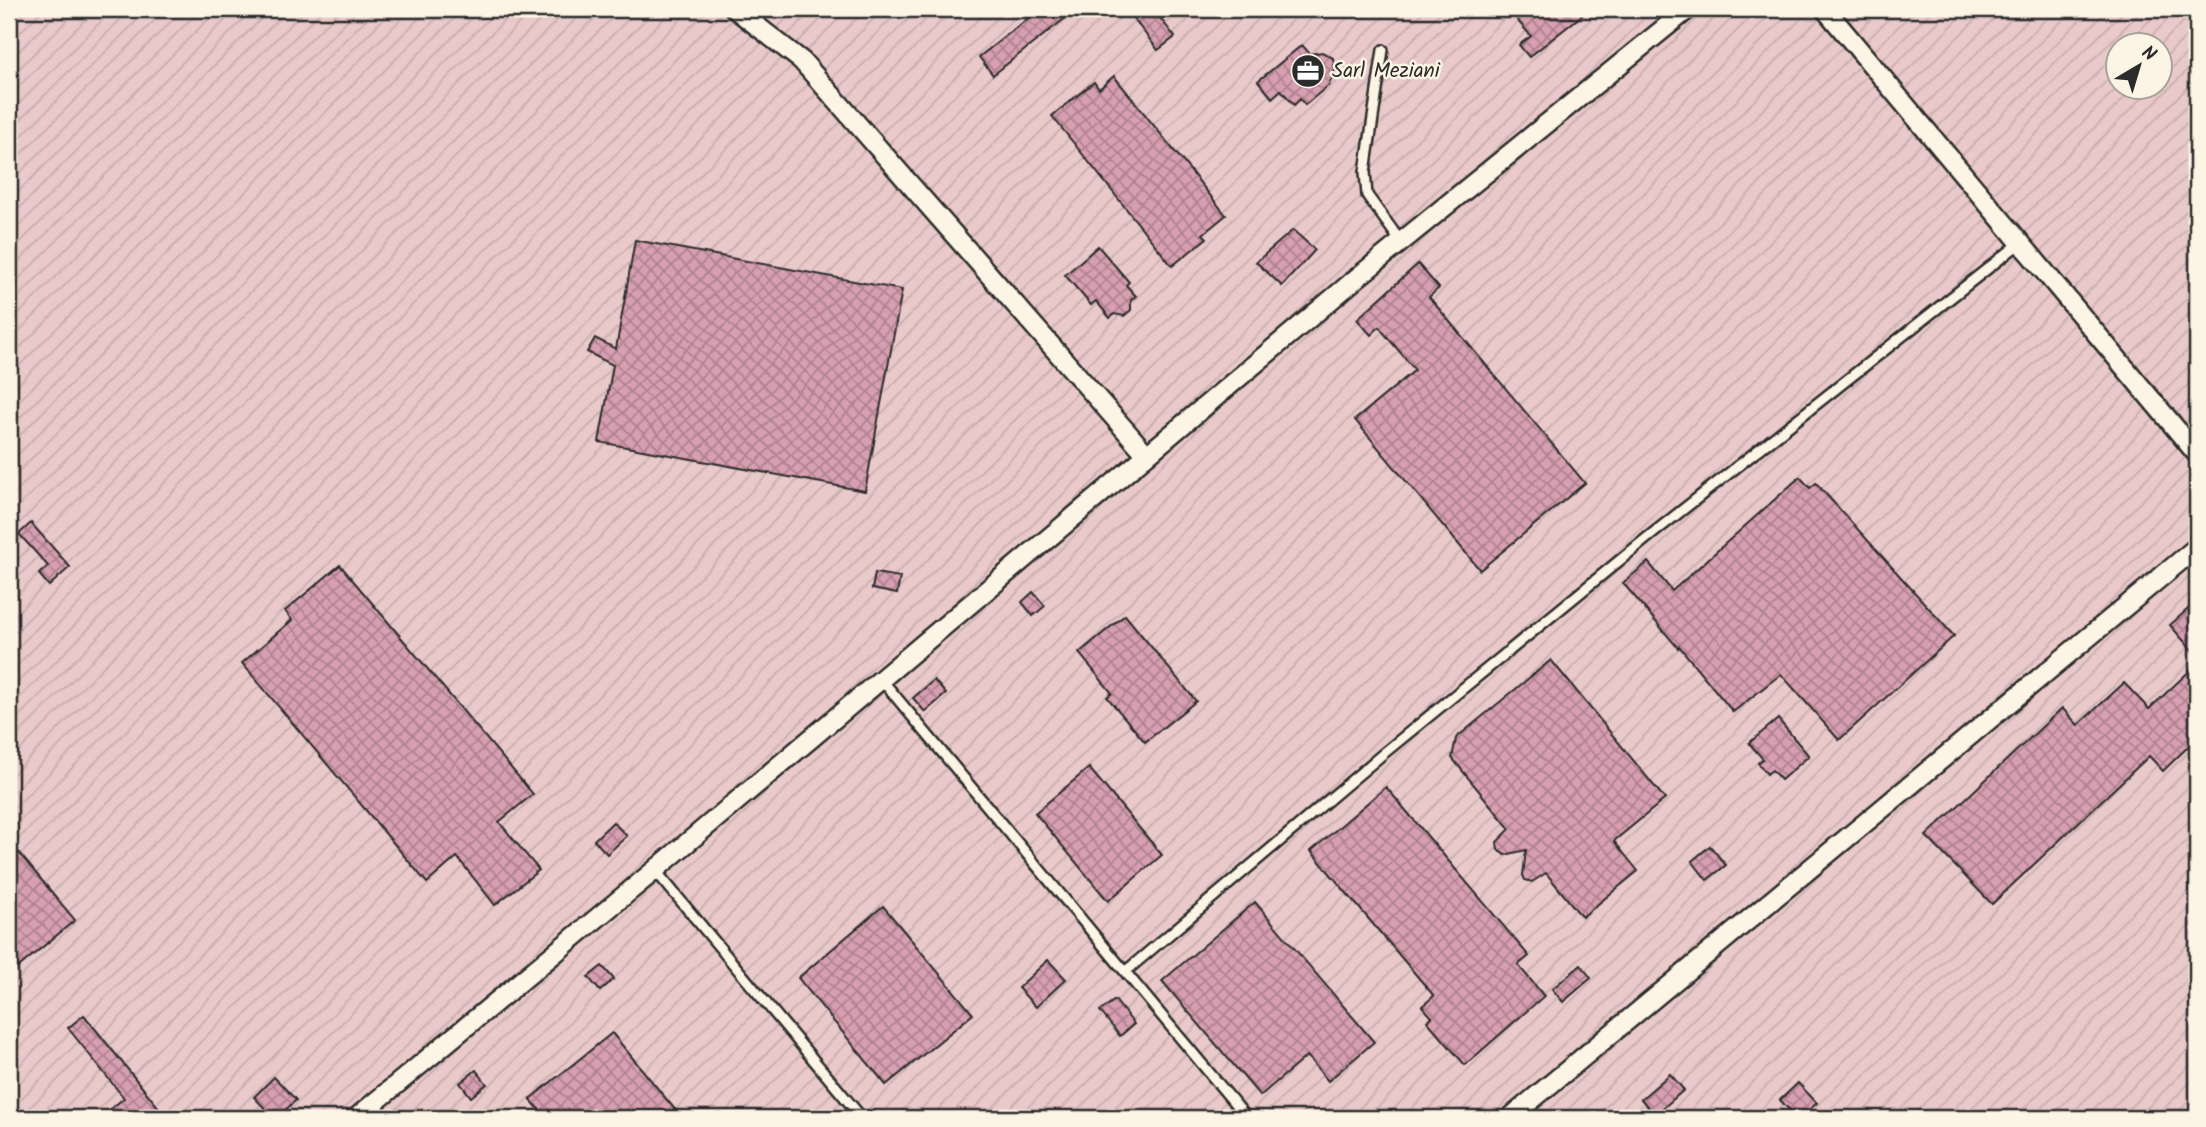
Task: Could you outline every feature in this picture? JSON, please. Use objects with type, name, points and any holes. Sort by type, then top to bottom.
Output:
[{"type":"street","points":[[735,9],[802,61],[1147,455]]},
{"type":"street","points":[[356,1118],[1401,242],[1688,9]]},
{"type":"street","points":[[1825,9],[2197,454]]},
{"type":"street","points":[[1510,1118],[2197,547]]},
{"type":"lane","points":[[1383,50],[1365,172],[1367,195],[1401,242]]},
{"type":"lane","points":[[1126,971],[1384,753],[1595,581],[2020,243]]},
{"type":"lane","points":[[881,679],[1247,1118]]},
{"type":"lane","points":[[654,870],[862,1118]]},
{"type":"shaded area","points":[[9,9],[2197,9],[2197,1118],[9,1118]]},
{"type":"building","points":[[1040,9],[1077,9],[993,75],[979,57]]},
{"type":"building","points":[[1126,9],[1153,9],[1175,37],[1158,50]]},
{"type":"building","points":[[1513,9],[1590,9],[1529,57],[1519,45],[1531,36],[1517,20],[1520,17]]},
{"type":"building","points":[[1302,45],[1310,54],[1322,52],[1333,58],[1335,70],[1329,85],[1305,105],[1300,99],[1294,105],[1281,90],[1272,98],[1258,81]]},
{"type":"building","points":[[1114,76],[1226,215],[1203,234],[1207,238],[1172,266],[1052,116],[1094,82],[1099,89]]},
{"type":"building","points":[[1293,230],[1315,250],[1282,286],[1256,262]]},
{"type":"building","points":[[635,240],[902,290],[865,491],[599,442],[613,365],[587,352],[595,338],[616,349]]},
{"type":"building","points":[[1098,246],[1129,282],[1126,285],[1136,296],[1131,300],[1131,310],[1124,316],[1114,314],[1110,318],[1096,301],[1091,305],[1065,275]]},
{"type":"building","points":[[1418,264],[1439,288],[1429,297],[1585,483],[1480,570],[1355,420],[1415,370],[1379,327],[1371,335],[1357,319]]},
{"type":"building","points":[[1800,477],[1810,488],[1816,483],[1954,636],[1839,740],[1781,674],[1733,712],[1623,583],[1648,562],[1672,591]]},
{"type":"building","points":[[31,523],[70,567],[49,586],[39,574],[48,566],[19,534]]},
{"type":"building","points":[[340,565],[533,794],[499,822],[539,870],[495,905],[457,857],[427,883],[242,663],[292,620],[285,611]]},
{"type":"building","points":[[875,573],[900,577],[897,594],[872,589]]},
{"type":"building","points":[[1033,592],[1045,606],[1033,616],[1022,602]]},
{"type":"building","points":[[2197,601],[2197,656],[2170,625]]},
{"type":"building","points":[[1125,615],[1196,701],[1145,742],[1107,697],[1112,693],[1079,653]]},
{"type":"building","points":[[1551,660],[1665,799],[1614,841],[1638,871],[1582,917],[1546,873],[1532,882],[1525,880],[1523,875],[1526,850],[1505,855],[1498,850],[1497,842],[1510,829],[1452,758],[1456,738]]},
{"type":"building","points":[[2197,664],[2197,738],[2163,771],[2149,756],[1992,904],[1926,836],[2062,708],[2078,725],[2124,683],[2149,709]]},
{"type":"building","points":[[934,680],[946,694],[925,712],[913,698]]},
{"type":"building","points":[[1778,719],[1809,756],[1781,780],[1772,770],[1767,774],[1758,763],[1763,759],[1749,743]]},
{"type":"building","points":[[1089,768],[1162,855],[1108,901],[1035,813]]},
{"type":"building","points":[[1386,787],[1529,956],[1518,965],[1544,996],[1465,1065],[1427,1021],[1432,1017],[1422,1006],[1434,996],[1311,851]]},
{"type":"building","points":[[613,822],[627,836],[607,854],[594,840]]},
{"type":"building","points":[[9,841],[75,920],[9,975]]},
{"type":"building","points":[[1710,846],[1726,865],[1707,880],[1692,861]]},
{"type":"building","points":[[1255,902],[1374,1042],[1328,1081],[1307,1056],[1260,1096],[1162,981]]},
{"type":"building","points":[[883,906],[973,1014],[886,1085],[798,978]]},
{"type":"building","points":[[1048,960],[1066,979],[1036,1007],[1018,988]]},
{"type":"building","points":[[1581,965],[1591,978],[1563,1002],[1552,989]]},
{"type":"building","points":[[602,966],[614,979],[600,991],[588,977]]},
{"type":"building","points":[[1115,1000],[1134,1024],[1120,1036],[1100,1011]]},
{"type":"building","points":[[84,1015],[167,1118],[99,1118],[124,1098],[68,1028]]},
{"type":"building","points":[[612,1033],[682,1118],[546,1118],[530,1099]]},
{"type":"building","points":[[476,1070],[487,1084],[471,1097],[460,1083]]},
{"type":"building","points":[[1670,1074],[1684,1090],[1655,1115],[1641,1099]]},
{"type":"building","points":[[274,1077],[296,1100],[277,1118],[254,1097]]},
{"type":"building","points":[[1798,1083],[1817,1103],[1800,1118],[1780,1100]]},
{"type":"place","name":"Sarl Meziani","points":[[1308,71]]}]
